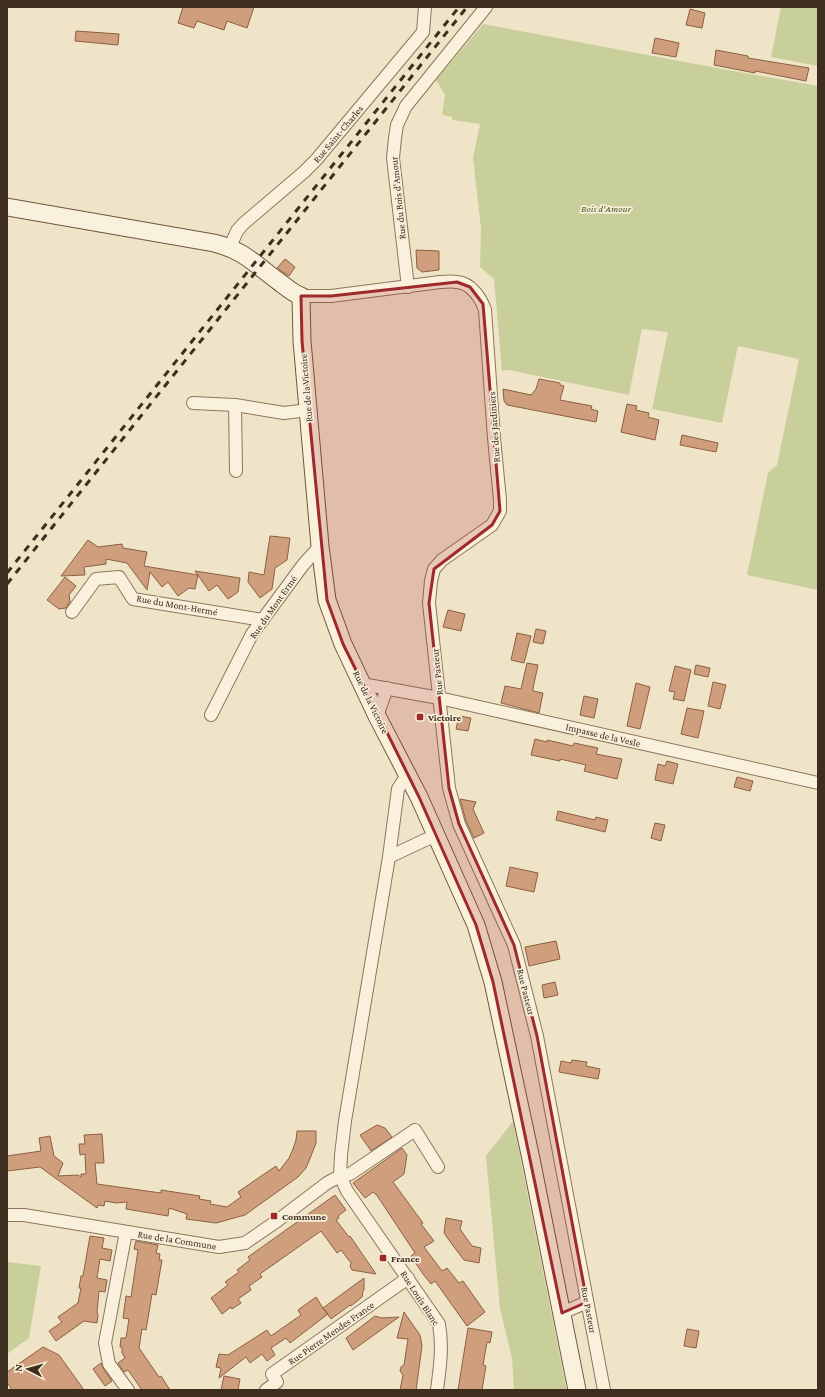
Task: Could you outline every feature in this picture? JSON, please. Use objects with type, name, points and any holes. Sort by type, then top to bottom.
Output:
[{"type":"street","name":"Rue Saint-Charles","points":[[230,247],[237,231],[316,160],[423,32],[426,7]]},
{"type":"street","name":"Rue du Bois d'Amour","points":[[408,287],[393,158],[397,125],[412,98],[486,7]]},
{"type":"street","points":[[7,208],[230,247],[244,255],[287,288],[301,296],[331,296],[408,287]]},
{"type":"street","name":"Rue des Jardiniers","points":[[408,287],[440,282],[463,283],[475,292],[483,304],[487,320],[494,438],[500,500],[500,511],[492,525],[442,560],[434,569],[431,581],[430,603]]},
{"type":"street","name":"Rue de la Victoire","points":[[301,296],[302,341],[320,546],[327,600],[343,644],[436,836],[476,925],[493,982],[531,1159],[577,1390]]},
{"type":"street","points":[[193,403],[235,405],[284,413],[308,410]]},
{"type":"street","points":[[235,405],[236,471]]},
{"type":"street","name":"Rue du Mont Ermé","points":[[211,715],[252,634],[302,565],[320,546]]},
{"type":"street","name":"Rue du Mont-Hermé","points":[[72,612],[96,579],[119,577],[133,598],[263,620]]},
{"type":"street","name":"Rue Pasteur","points":[[430,603],[448,788],[459,824],[514,945],[537,1036],[604,1390]]},
{"type":"street","name":"Impasse de la Vesle","points":[[362,684],[439,698],[818,783]]},
{"type":"street","points":[[377,716],[387,688]]},
{"type":"street","points":[[340,1176],[345,1121],[389,857],[398,789],[407,775]]},
{"type":"street","points":[[389,857],[436,836]]},
{"type":"street","name":"Rue de la Commune","points":[[7,1215],[24,1215],[219,1247],[245,1243],[327,1183],[340,1176],[350,1174],[415,1130],[438,1167]]},
{"type":"street","name":"Rue Louis Blanc","points":[[340,1176],[347,1191],[439,1324],[442,1340],[437,1390]]},
{"type":"street","points":[[126,1232],[105,1343],[108,1364],[128,1390]]},
{"type":"street","name":"Rue Pierre Mendes France","points":[[266,1390],[277,1382],[272,1374],[408,1278]]},
{"type":"street","points":[[562,1312],[587,1302]]},
{"type":"highlighted area","points":[[457,282],[470,287],[483,304],[500,511],[492,525],[434,569],[429,603],[449,788],[459,824],[514,945],[537,1036],[587,1302],[562,1313],[493,982],[476,925],[419,797],[343,644],[327,600],[302,341],[301,296],[331,296]]},
{"type":"green space","points":[[781,7],[818,7],[818,66],[771,57]]},
{"type":"green space","name":"Bois d'Amour","points":[[483,24],[818,86],[818,590],[747,575],[768,473],[777,465],[799,359],[738,346],[722,423],[652,409],[668,332],[642,329],[629,395],[509,370],[502,371],[494,279],[480,267],[481,228],[473,158],[480,124],[452,120],[452,117],[442,115],[445,95],[436,80]]},
{"type":"green space","points":[[513,1121],[567,1390],[514,1390],[512,1358],[500,1309],[486,1156]]},
{"type":"green space","points":[[7,1262],[41,1266],[29,1338],[7,1354]]},
{"type":"building","points":[[183,7],[254,7],[247,28],[227,21],[224,30],[197,21],[194,28],[178,23]]},
{"type":"building","points":[[690,9],[705,13],[702,28],[686,25]]},
{"type":"building","points":[[76,31],[119,34],[118,45],[75,41]]},
{"type":"building","points":[[655,38],[679,43],[676,57],[652,53]]},
{"type":"building","points":[[716,50],[748,56],[748,58],[809,68],[806,81],[714,65]]},
{"type":"building","points":[[416,250],[439,251],[439,270],[422,272],[417,268]]},
{"type":"building","points":[[285,259],[295,267],[289,276],[277,268]]},
{"type":"building","points":[[539,379],[560,383],[560,385],[564,386],[560,400],[592,406],[591,409],[598,411],[596,422],[507,405],[504,401],[503,389],[531,395],[536,389]]},
{"type":"building","points":[[627,404],[637,406],[636,410],[649,413],[648,417],[659,420],[655,440],[621,432]]},
{"type":"building","points":[[682,435],[718,443],[716,452],[680,445]]},
{"type":"building","points":[[270,536],[290,538],[287,560],[275,568],[272,589],[260,598],[248,582],[249,572],[264,575]]},
{"type":"building","points":[[88,540],[98,547],[122,544],[123,548],[147,552],[144,566],[198,575],[195,589],[189,588],[178,596],[168,582],[162,587],[150,572],[147,590],[127,563],[106,559],[106,564],[84,567],[85,575],[61,576]]},
{"type":"building","points":[[195,571],[240,578],[238,592],[228,599],[217,585],[209,591]]},
{"type":"building","points":[[65,577],[76,586],[69,595],[70,602],[66,608],[59,609],[47,600]]},
{"type":"building","points":[[448,610],[465,614],[461,631],[443,627]]},
{"type":"building","points":[[536,629],[546,631],[543,644],[533,642]]},
{"type":"building","points":[[517,633],[531,636],[524,663],[511,660]]},
{"type":"building","points":[[527,663],[538,665],[533,691],[543,693],[539,713],[501,703],[505,686],[521,689]]},
{"type":"building","points":[[696,665],[710,668],[708,677],[694,674]]},
{"type":"building","points":[[675,666],[691,670],[684,701],[673,699],[675,692],[669,691]]},
{"type":"building","points":[[713,682],[726,685],[720,709],[708,706]]},
{"type":"building","points":[[636,683],[650,687],[640,729],[627,726]]},
{"type":"building","points":[[584,696],[598,699],[594,718],[580,715]]},
{"type":"building","points":[[687,708],[704,711],[698,738],[681,734]]},
{"type":"building","points":[[459,716],[471,718],[468,731],[456,729]]},
{"type":"building","points":[[535,739],[573,746],[574,743],[598,748],[596,754],[622,759],[617,779],[584,771],[586,765],[560,759],[560,761],[531,755]]},
{"type":"building","points":[[667,761],[678,764],[673,784],[655,780],[658,764],[665,766]]},
{"type":"building","points":[[737,777],[753,781],[750,791],[734,787]]},
{"type":"building","points":[[460,799],[476,802],[473,809],[484,833],[474,838],[466,821]]},
{"type":"building","points":[[558,811],[595,820],[596,817],[608,820],[605,832],[556,820]]},
{"type":"building","points":[[655,823],[665,825],[661,841],[651,838]]},
{"type":"building","points":[[510,867],[538,873],[534,892],[506,886]]},
{"type":"building","points":[[556,941],[560,959],[529,966],[525,947]]},
{"type":"building","points":[[555,982],[558,995],[544,998],[542,985]]},
{"type":"building","points":[[572,1060],[587,1062],[586,1066],[600,1069],[598,1079],[559,1072],[561,1061],[571,1063]]},
{"type":"building","points":[[377,1125],[385,1128],[392,1137],[371,1151],[360,1135]]},
{"type":"building","points":[[297,1131],[316,1131],[316,1143],[306,1168],[298,1177],[245,1215],[216,1223],[186,1219],[187,1214],[169,1208],[168,1216],[126,1209],[127,1202],[116,1203],[105,1201],[104,1206],[98,1205],[97,1208],[40,1167],[7,1171],[7,1156],[41,1151],[39,1138],[50,1136],[54,1156],[63,1163],[58,1176],[78,1175],[81,1177],[81,1174],[86,1174],[85,1154],[80,1155],[79,1144],[85,1144],[84,1135],[102,1134],[104,1163],[95,1163],[97,1184],[161,1193],[161,1190],[200,1196],[199,1199],[211,1201],[210,1204],[227,1207],[241,1197],[238,1192],[251,1183],[276,1166],[279,1171],[289,1158],[296,1140]]},
{"type":"building","points":[[402,1148],[407,1155],[404,1174],[393,1182],[423,1223],[421,1224],[434,1241],[424,1247],[442,1271],[447,1268],[459,1283],[463,1281],[485,1312],[467,1326],[435,1281],[431,1284],[423,1274],[411,1256],[415,1253],[376,1194],[373,1192],[365,1198],[353,1183]]},
{"type":"building","points":[[335,1195],[346,1210],[338,1216],[339,1218],[336,1220],[349,1237],[350,1236],[376,1274],[352,1270],[350,1266],[351,1263],[341,1250],[337,1253],[321,1231],[260,1274],[262,1277],[249,1286],[251,1290],[238,1299],[241,1303],[232,1309],[231,1307],[222,1314],[211,1298],[228,1285],[225,1282],[239,1272],[237,1270],[250,1260],[248,1257]]},
{"type":"building","points":[[446,1218],[462,1221],[460,1229],[472,1246],[481,1248],[479,1263],[464,1260],[454,1247],[444,1233]]},
{"type":"building","points":[[90,1236],[104,1238],[102,1248],[112,1250],[110,1261],[100,1259],[97,1278],[107,1280],[105,1292],[99,1291],[97,1323],[84,1321],[56,1341],[49,1331],[62,1322],[58,1317],[78,1303],[81,1288],[79,1288],[81,1276],[83,1276]]},
{"type":"building","points":[[136,1241],[158,1245],[156,1253],[160,1254],[159,1260],[162,1260],[156,1295],[152,1294],[146,1330],[142,1329],[139,1348],[170,1390],[142,1390],[128,1370],[124,1372],[118,1363],[125,1358],[122,1353],[122,1347],[120,1347],[121,1338],[126,1338],[129,1319],[123,1318],[126,1296],[131,1297],[138,1250],[134,1249]]},
{"type":"building","points":[[364,1278],[364,1290],[362,1297],[351,1306],[350,1305],[331,1319],[328,1314],[290,1343],[286,1338],[271,1348],[275,1355],[267,1361],[262,1354],[250,1363],[246,1357],[219,1378],[221,1368],[216,1367],[219,1354],[228,1355],[267,1330],[271,1336],[301,1315],[298,1310],[316,1297],[323,1308]]},
{"type":"building","points":[[404,1312],[420,1335],[422,1346],[416,1390],[400,1390],[403,1375],[400,1371],[401,1367],[404,1365],[408,1339],[397,1338]]},
{"type":"building","points":[[375,1316],[382,1318],[399,1317],[353,1350],[346,1338]]},
{"type":"building","points":[[468,1328],[492,1332],[490,1343],[487,1342],[483,1365],[486,1366],[482,1390],[458,1390]]},
{"type":"building","points":[[687,1329],[699,1331],[696,1348],[684,1346]]},
{"type":"building","points":[[43,1347],[59,1355],[84,1390],[12,1390],[7,1382],[7,1372]]},
{"type":"building","points":[[101,1363],[112,1381],[105,1386],[93,1369]]},
{"type":"building","points":[[224,1376],[240,1379],[238,1390],[221,1390]]},
{"type":"railway","points":[[7,573],[459,7]]},
{"type":"railway","points":[[7,584],[467,7]]},
{"type":"place","name":"Victoire","points":[[420,717]]},
{"type":"place","name":"Commune","points":[[274,1216]]},
{"type":"place","name":"France","points":[[383,1258]]}]
